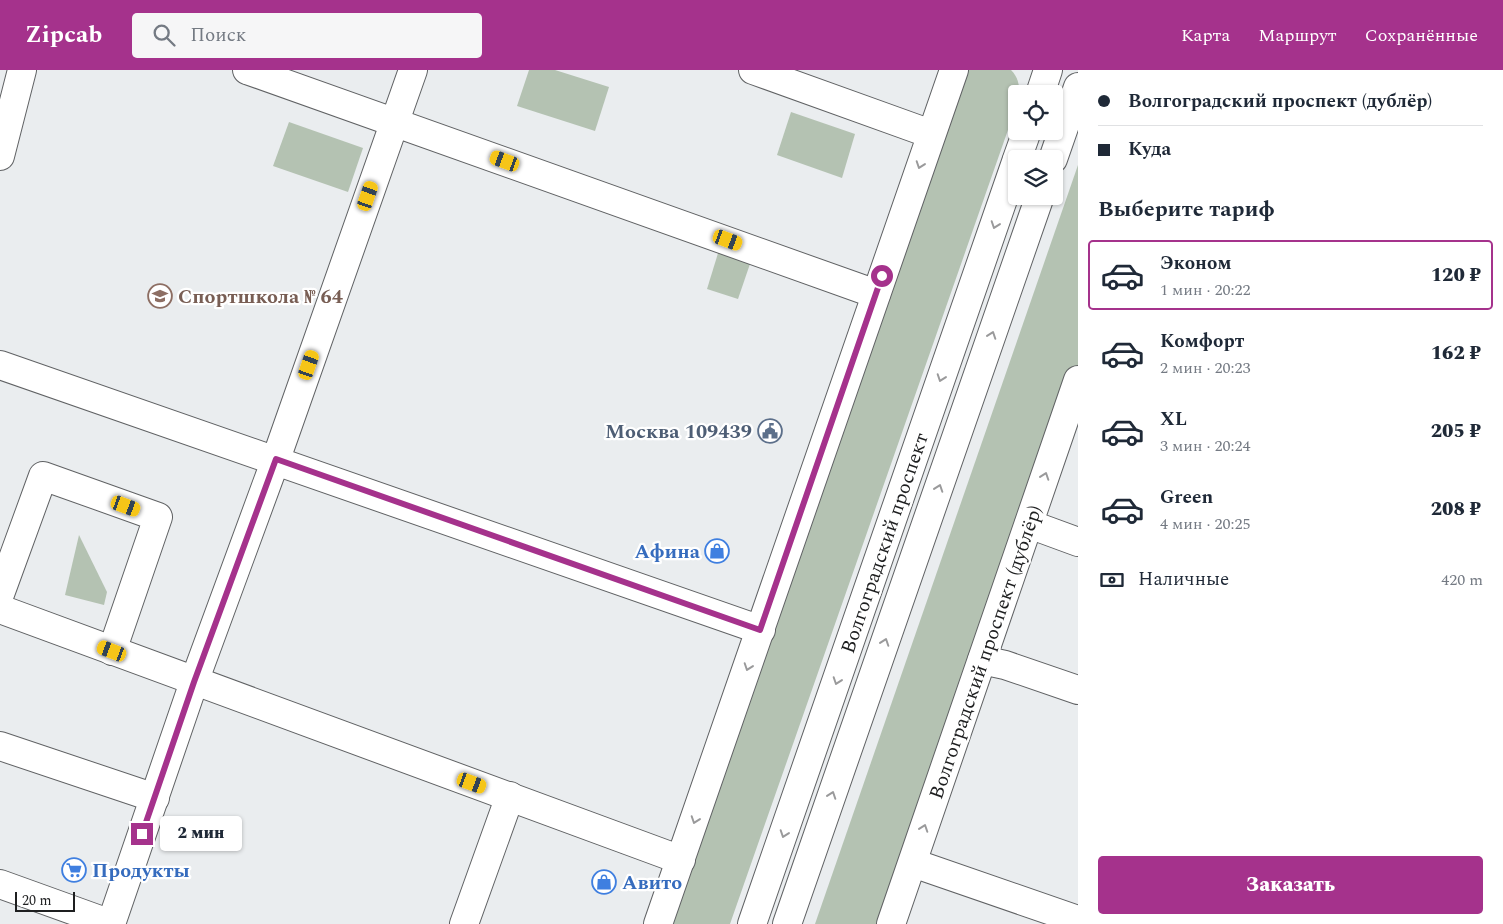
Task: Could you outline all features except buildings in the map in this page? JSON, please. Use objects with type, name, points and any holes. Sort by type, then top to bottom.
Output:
[{"type":"main road","points":[[0,156],[22,70]]},
{"type":"main road","points":[[247,70],[876,294]]},
{"type":"main road","points":[[0,884],[111,924],[194,682],[276,459],[413,70]]},
{"type":"main road","points":[[753,70],[931,134]]},
{"type":"main road","points":[[658,924],[954,70]]},
{"type":"main road","points":[[1043,85],[1048,70]]},
{"type":"main road","points":[[1056,150],[1078,87]]},
{"type":"main road","name":"Волгоградский проспект","points":[[752,924],[1008,186]]},
{"type":"main road","name":"Волгоградский проспект","points":[[787,924],[1037,205]]},
{"type":"main road","points":[[0,365],[276,459],[760,630]]},
{"type":"main road","name":"Волгоградский проспект (дублёр)","points":[[891,924],[1078,380]]},
{"type":"main road","points":[[0,594],[44,476],[158,517],[112,651]]},
{"type":"main road","points":[[1029,524],[1078,542]]},
{"type":"main road","points":[[0,610],[681,860]]},
{"type":"main road","points":[[982,660],[1005,665],[1078,690]]},
{"type":"main road","points":[[0,746],[154,798]]},
{"type":"main road","points":[[464,924],[510,796]]},
{"type":"main road","points":[[913,863],[1078,920]]},
{"type":"green space","points":[[529,70],[555,70],[609,87],[595,131],[517,106]]},
{"type":"green space","points":[[966,70],[1011,70],[1019,85],[1008,85],[1008,130],[730,924],[670,924]]},
{"type":"green space","points":[[791,112],[855,134],[842,178],[777,155]]},
{"type":"green space","points":[[289,122],[363,148],[348,192],[273,166]]},
{"type":"green space","points":[[1078,165],[1078,368],[885,924],[815,924]]},
{"type":"green space","points":[[719,250],[751,261],[738,299],[707,289]]},
{"type":"green space","points":[[79,535],[107,592],[104,605],[65,595]]},
{"type":"place","name":"Спортшкола № 64","points":[[160,296]]},
{"type":"place","name":"Москва 109439","points":[[770,431]]},
{"type":"place","name":"Афина","points":[[717,551]]},
{"type":"place","name":"Продукты","points":[[74,870]]},
{"type":"place","name":"Авито","points":[[604,882]]},
{"type":"route","points":[[142,834],[194,682],[276,459],[760,630],[882,276]]}]
